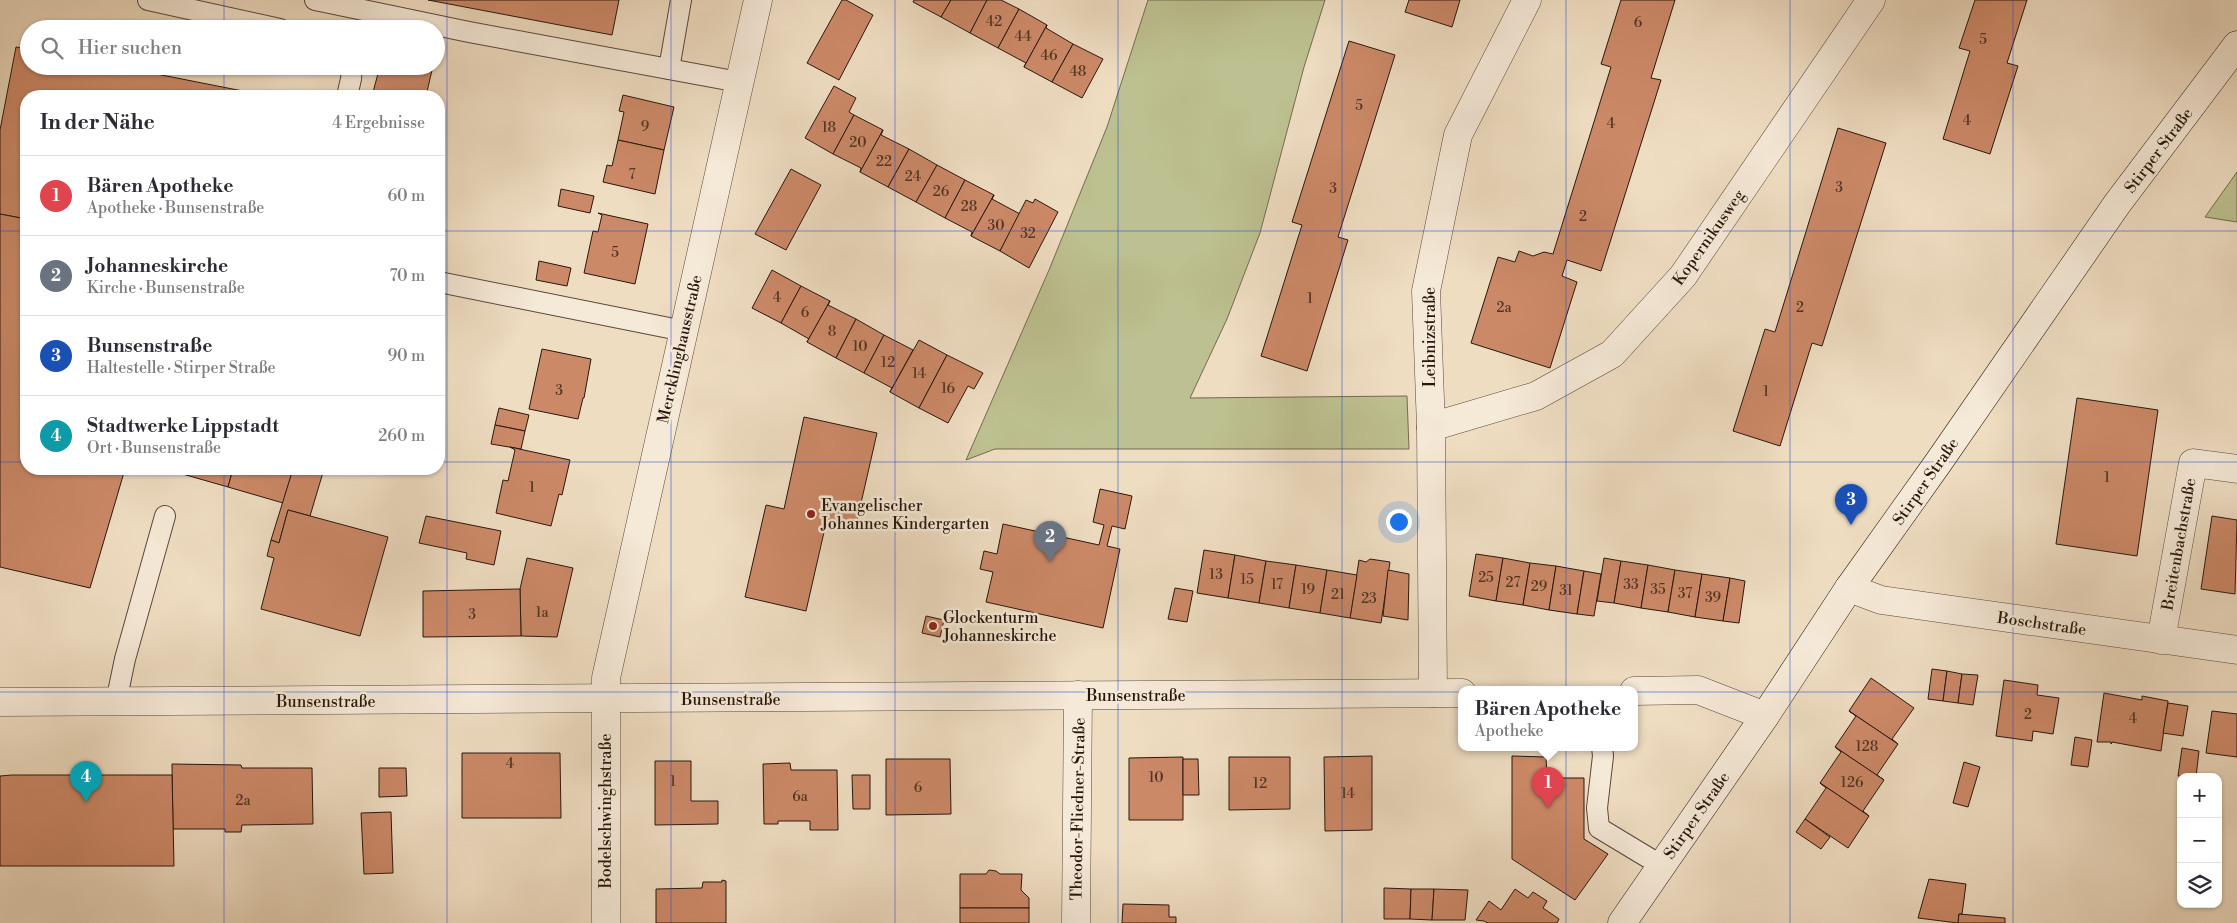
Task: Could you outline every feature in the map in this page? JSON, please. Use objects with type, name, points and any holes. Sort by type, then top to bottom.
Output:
[{"type":"street","name":"Mercklinghausstraße","points":[[604,699],[606,678],[758,0]]},
{"type":"street","name":"Leibnizstraße","points":[[1432,693],[1431,427],[1426,291],[1458,135],[1527,0]]},
{"type":"street","name":"Kopernikusweg","points":[[1431,427],[1536,396],[1612,354],[1683,276],[1871,0]]},
{"type":"street","name":"Stirper Straße","points":[[1622,923],[1765,716],[1849,588],[2117,204],[2237,45]]},
{"type":"street","name":"Breitenbachstraße","points":[[2161,640],[2194,463],[2237,469]]},
{"type":"street","name":"Boschstraße","points":[[1849,588],[1881,600],[2237,650]]},
{"type":"street","points":[[1638,691],[1698,690],[1765,716]]},
{"type":"street","name":"Bunsenstraße","points":[[0,702],[1458,693]]},
{"type":"street","name":"Theodor-Fliedner-Straße","points":[[1076,923],[1078,695]]},
{"type":"street","name":"Bodelschwinghstraße","points":[[604,699],[606,923]]},
{"type":"lane","points":[[148,0],[239,20]]},
{"type":"lane","points":[[315,0],[411,20]]},
{"type":"lane","points":[[669,69],[681,0]]},
{"type":"lane","points":[[445,27],[739,82]]},
{"type":"lane","points":[[348,90],[351,75]]},
{"type":"lane","points":[[445,283],[684,331]]},
{"type":"lane","points":[[116,702],[125,659],[164,516]]},
{"type":"lane","points":[[1602,751],[1597,808],[1600,828],[1662,866]]},
{"type":"green space","points":[[1148,0],[1325,0],[1304,67],[1260,233],[1227,319],[1190,398],[1407,396],[1409,449],[995,449],[966,460],[1049,270],[1107,127]]},
{"type":"green space","points":[[2237,172],[2237,222],[2205,217]]},
{"type":"building","points":[[428,0],[619,0],[612,35]]},
{"type":"building","points":[[842,0],[846,0],[873,15],[839,80],[807,63]]},
{"type":"building","points":[[914,0],[951,0],[941,17],[913,2]]},
{"type":"building","points":[[951,0],[987,0],[970,33],[941,17]]},
{"type":"building","points":[[987,0],[1001,0],[1019,9],[998,48],[970,33]]},
{"type":"building","points":[[1409,0],[1460,0],[1452,27],[1405,12]]},
{"type":"building","points":[[1621,0],[1675,0],[1651,78],[1661,80],[1601,271],[1567,260],[1562,276],[1577,282],[1550,368],[1471,343],[1498,257],[1515,262],[1519,251],[1533,256],[1544,252],[1553,254],[1611,67],[1601,64]]},
{"type":"building","points":[[1975,0],[2027,0],[2007,63],[2018,66],[1990,154],[1943,139],[1970,51],[1959,48]]},
{"type":"building","points":[[1019,9],[1047,25],[1024,67],[1026,63],[998,48]]},
{"type":"building","points":[[1047,25],[1046,28],[1073,44],[1052,82],[1024,67]]},
{"type":"building","points":[[1349,41],[1395,55],[1338,237],[1348,240],[1307,371],[1261,356],[1302,225],[1292,222]]},
{"type":"building","points":[[1073,44],[1103,59],[1082,98],[1052,82]]},
{"type":"building","points":[[16,47],[20,48],[20,75],[162,75],[238,90],[20,90],[20,218],[0,214],[0,130]]},
{"type":"building","points":[[378,75],[431,75],[427,90],[374,90]]},
{"type":"building","points":[[834,86],[856,98],[849,112],[854,115],[833,154],[805,138]]},
{"type":"building","points":[[623,95],[674,107],[664,150],[618,140],[624,112],[619,111]]},
{"type":"building","points":[[854,115],[883,130],[860,172],[861,168],[833,154]]},
{"type":"building","points":[[1838,128],[1886,143],[1822,346],[1812,343],[1780,446],[1733,431],[1765,329],[1775,332]]},
{"type":"building","points":[[883,130],[881,135],[909,149],[888,187],[860,172]]},
{"type":"building","points":[[618,140],[664,150],[655,194],[603,182],[607,165],[612,166]]},
{"type":"building","points":[[909,149],[937,165],[916,202],[888,187]]},
{"type":"building","points":[[937,165],[965,180],[945,218],[916,202]]},
{"type":"building","points":[[791,169],[821,185],[786,250],[755,234]]},
{"type":"building","points":[[965,180],[994,195],[971,236],[972,232],[945,218]]},
{"type":"building","points":[[561,189],[594,196],[590,213],[558,206]]},
{"type":"building","points":[[994,195],[992,199],[1020,214],[1000,251],[971,236]]},
{"type":"building","points":[[1035,199],[1058,212],[1029,268],[1000,251],[1026,200],[1033,203]]},
{"type":"building","points":[[598,213],[648,224],[635,284],[584,273],[593,231],[598,232],[602,215]]},
{"type":"building","points":[[0,214],[20,218],[20,475],[123,475],[90,588],[0,567]]},
{"type":"building","points":[[539,261],[571,268],[567,286],[536,280]]},
{"type":"building","points":[[772,270],[801,286],[781,323],[752,308]]},
{"type":"building","points":[[801,286],[830,301],[809,339],[781,323]]},
{"type":"building","points":[[830,301],[828,305],[856,319],[836,358],[807,342]]},
{"type":"building","points":[[856,319],[884,335],[864,373],[836,358]]},
{"type":"building","points":[[884,335],[913,350],[890,392],[892,388],[864,373]]},
{"type":"building","points":[[919,340],[947,355],[919,408],[890,392]]},
{"type":"building","points":[[542,349],[591,359],[578,419],[529,409]]},
{"type":"building","points":[[947,355],[983,373],[974,389],[968,386],[948,423],[919,408]]},
{"type":"building","points":[[2077,398],[2158,410],[2137,556],[2056,544]]},
{"type":"building","points":[[499,408],[529,415],[525,431],[495,425]]},
{"type":"building","name":"Evangelischer Johannes Kindergarten","points":[[804,417],[877,433],[856,525],[827,519],[806,611],[745,597],[766,505],[784,509]]},
{"type":"building","points":[[495,425],[525,431],[521,449],[491,444]]},
{"type":"building","points":[[510,447],[570,460],[562,495],[559,494],[551,526],[496,513],[503,480],[508,481],[515,450]]},
{"type":"building","points":[[186,475],[231,475],[228,487]]},
{"type":"building","points":[[231,475],[291,475],[283,503],[228,487]]},
{"type":"building","points":[[291,475],[322,475],[310,516],[288,510],[279,543],[271,540]]},
{"type":"building","points":[[1100,489],[1132,496],[1125,529],[1112,526],[1107,546],[1120,549],[1103,628],[986,602],[993,572],[980,569],[984,551],[997,554],[1003,524],[1099,545],[1104,525],[1093,522]]},
{"type":"building","points":[[288,510],[388,537],[360,636],[261,609],[274,558],[267,556],[271,540],[279,543]]},
{"type":"building","points":[[426,516],[501,531],[494,565],[466,559],[467,553],[419,543]]},
{"type":"building","points":[[2212,516],[2237,520],[2235,594],[2201,589]]},
{"type":"building","points":[[1204,550],[1235,555],[1228,598],[1197,593]]},
{"type":"building","points":[[1476,554],[1503,558],[1496,601],[1469,596]]},
{"type":"building","points":[[1235,555],[1266,561],[1259,603],[1228,598]]},
{"type":"building","points":[[527,558],[573,568],[557,637],[521,636],[520,589]]},
{"type":"building","points":[[1503,558],[1530,563],[1523,605],[1496,601]]},
{"type":"building","points":[[1604,558],[1621,561],[1614,603],[1597,601]]},
{"type":"building","points":[[1370,559],[1390,562],[1381,623],[1350,618],[1359,560],[1366,562]]},
{"type":"building","points":[[1266,561],[1296,565],[1289,608],[1259,603]]},
{"type":"building","points":[[1621,561],[1648,565],[1641,608],[1614,603]]},
{"type":"building","points":[[1530,563],[1556,566],[1549,610],[1523,605]]},
{"type":"building","points":[[1296,565],[1327,570],[1320,613],[1289,608]]},
{"type":"building","points":[[1648,565],[1675,570],[1668,612],[1641,608]]},
{"type":"building","points":[[1556,566],[1584,571],[1577,614],[1549,610]]},
{"type":"building","points":[[1327,570],[1357,575],[1350,618],[1320,613]]},
{"type":"building","points":[[1388,570],[1409,574],[1408,620],[1383,616]]},
{"type":"building","points":[[1675,570],[1702,574],[1695,617],[1668,612]]},
{"type":"building","points":[[1584,571],[1601,574],[1594,616],[1577,614]]},
{"type":"building","points":[[1702,574],[1730,578],[1723,621],[1695,617]]},
{"type":"building","points":[[1730,578],[1745,581],[1739,623],[1723,621]]},
{"type":"building","points":[[1175,588],[1193,591],[1187,622],[1168,619]]},
{"type":"building","points":[[520,589],[521,636],[423,637],[423,591]]},
{"type":"building","name":"Glockenturm Johanneskirche","points":[[926,616],[944,620],[940,637],[922,633]]},
{"type":"building","points":[[1932,669],[1947,671],[1943,701],[1928,699]]},
{"type":"building","points":[[1947,671],[1962,674],[1958,703],[1943,701]]},
{"type":"building","points":[[1962,674],[1978,675],[1973,705],[1958,703]]},
{"type":"building","points":[[1871,678],[1914,708],[1892,739],[1898,744],[1849,711]]},
{"type":"building","points":[[2004,680],[2038,685],[2037,695],[2059,698],[2053,734],[2033,731],[2032,741],[1996,736]]},
{"type":"building","points":[[2104,693],[2142,700],[2142,696],[2168,701],[2161,751],[2112,742],[2111,744],[2111,742],[2097,742]]},
{"type":"building","points":[[2168,703],[2188,706],[2183,736],[2163,733]]},
{"type":"building","points":[[1849,711],[1898,744],[1877,775],[1884,780],[1835,747],[1856,716]]},
{"type":"building","points":[[2212,711],[2237,714],[2237,757],[2206,753]]},
{"type":"building","points":[[2075,737],[2092,740],[2088,767],[2071,765]]},
{"type":"building","points":[[1835,747],[1884,780],[1863,811],[1869,816],[1820,783],[1841,752]]},
{"type":"building","points":[[2182,748],[2199,751],[2196,773],[2178,773]]},
{"type":"building","points":[[462,753],[560,753],[561,818],[462,818]]},
{"type":"building","points":[[1372,756],[1372,830],[1325,831],[1324,757]]},
{"type":"building","points":[[1512,756],[1546,757],[1547,778],[1584,778],[1584,839],[1608,854],[1575,900],[1512,859]]},
{"type":"building","points":[[1183,757],[1183,820],[1129,820],[1129,758]]},
{"type":"building","points":[[1229,757],[1290,757],[1290,809],[1229,810]]},
{"type":"building","points":[[886,759],[950,759],[951,814],[886,815]]},
{"type":"building","points":[[1183,759],[1198,759],[1199,795],[1183,795]]},
{"type":"building","points":[[655,761],[691,761],[691,801],[718,801],[718,824],[655,825]]},
{"type":"building","points":[[1964,762],[1980,767],[1968,807],[1953,803]]},
{"type":"building","points":[[790,763],[791,770],[837,770],[838,830],[810,830],[810,821],[778,821],[778,824],[764,824],[763,764]]},
{"type":"building","points":[[172,764],[241,765],[242,768],[312,768],[313,824],[242,825],[241,832],[225,832],[225,829],[173,829]]},
{"type":"building","points":[[379,768],[406,768],[407,796],[379,797]]},
{"type":"building","points":[[172,775],[174,866],[0,866],[0,776]]},
{"type":"building","points":[[852,775],[870,775],[870,809],[853,809]]},
{"type":"building","points":[[1820,783],[1869,816],[1848,848],[1805,819],[1826,788]]},
{"type":"building","points":[[391,812],[393,873],[364,874],[361,813]]},
{"type":"building","points":[[1805,819],[1830,837],[1821,849],[1796,832]]},
{"type":"building","points":[[989,870],[1000,874],[1022,874],[1021,890],[1029,898],[1029,908],[960,908],[960,874],[986,874]]},
{"type":"building","points":[[1929,879],[1966,884],[1962,914],[1959,914],[1958,923],[1918,918]]},
{"type":"building","points":[[722,880],[726,881],[726,923],[656,923],[656,889],[702,888],[703,882],[722,882]]},
{"type":"building","points":[[1384,888],[1411,889],[1410,919],[1384,919]]},
{"type":"building","points":[[1411,889],[1434,889],[1432,920],[1410,919]]},
{"type":"building","points":[[1434,889],[1468,890],[1465,920],[1432,920]]},
{"type":"building","points":[[1515,889],[1528,898],[1533,892],[1547,901],[1543,908],[1559,919],[1557,923],[1488,923],[1476,920],[1489,901],[1501,910]]},
{"type":"building","points":[[1123,904],[1169,905],[1169,917],[1176,917],[1176,923],[1122,923]]},
{"type":"building","points":[[960,908],[1029,908],[1029,923],[960,923]]},
{"type":"building","points":[[1959,914],[2005,918],[2005,923],[1958,923]]},
{"type":"place","name":"Evangelischer Johannes Kindergarten","points":[[811,514]]},
{"type":"place","name":"Bunsenstraße","points":[[1851,525]]},
{"type":"place","name":"Johanneskirche","points":[[1050,562]]},
{"type":"place","name":"Glockenturm Johanneskirche","points":[[933,626]]},
{"type":"place","name":"Stadtwerke Lippstadt","points":[[86,802]]},
{"type":"place","name":"Bären Apotheke","points":[[1548,808]]}]
